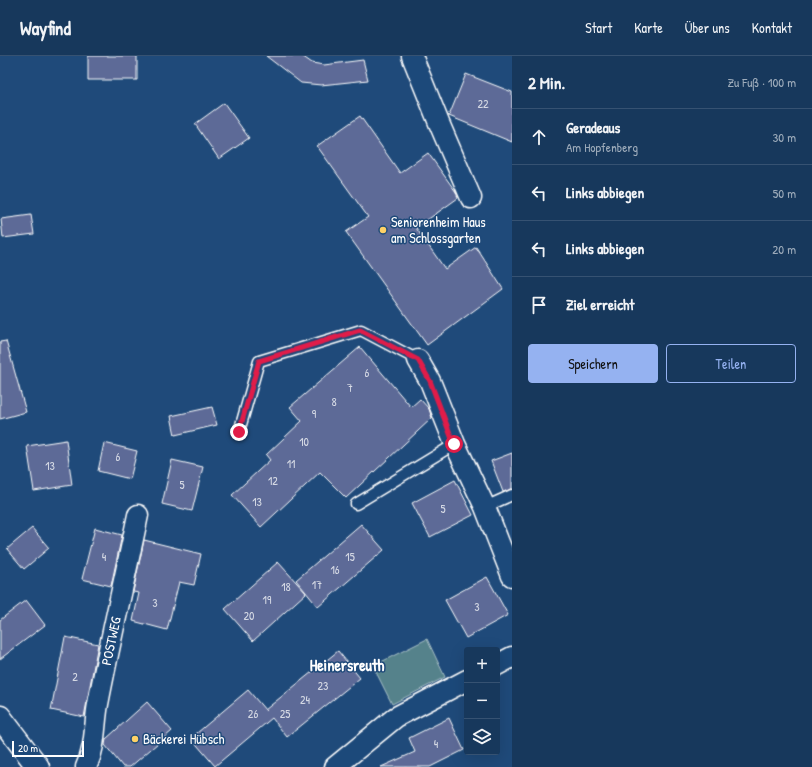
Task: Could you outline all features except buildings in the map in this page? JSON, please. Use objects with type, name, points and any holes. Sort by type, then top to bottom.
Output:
[{"type":"main road","points":[[0,717],[38,767]]},
{"type":"street","points":[[412,56],[471,198]]},
{"type":"street","points":[[418,360],[430,381],[454,444],[485,506],[512,576]]},
{"type":"street","name":"POSTWEG","points":[[86,767],[94,746],[98,704],[138,515]]},
{"type":"street","points":[[500,663],[512,657]]},
{"type":"street","points":[[335,767],[396,717],[464,682]]},
{"type":"lane","points":[[239,432],[259,361],[360,330],[418,360]]},
{"type":"lane","points":[[356,504],[454,444]]},
{"type":"lane","points":[[485,506],[512,495]]},
{"type":"green space","points":[[427,639],[445,677],[392,704],[373,666]]},
{"type":"place","name":"Seniorenheim Haus am Schlossgarten","points":[[383,230]]},
{"type":"place","name":"Bäckerei Hübsch","points":[[135,739]]},
{"type":"district","name":"Heinersreuth","points":[[347,665]]},
{"type":"route","points":[[239,432],[259,361],[360,330],[418,360],[430,381],[454,444]]}]
